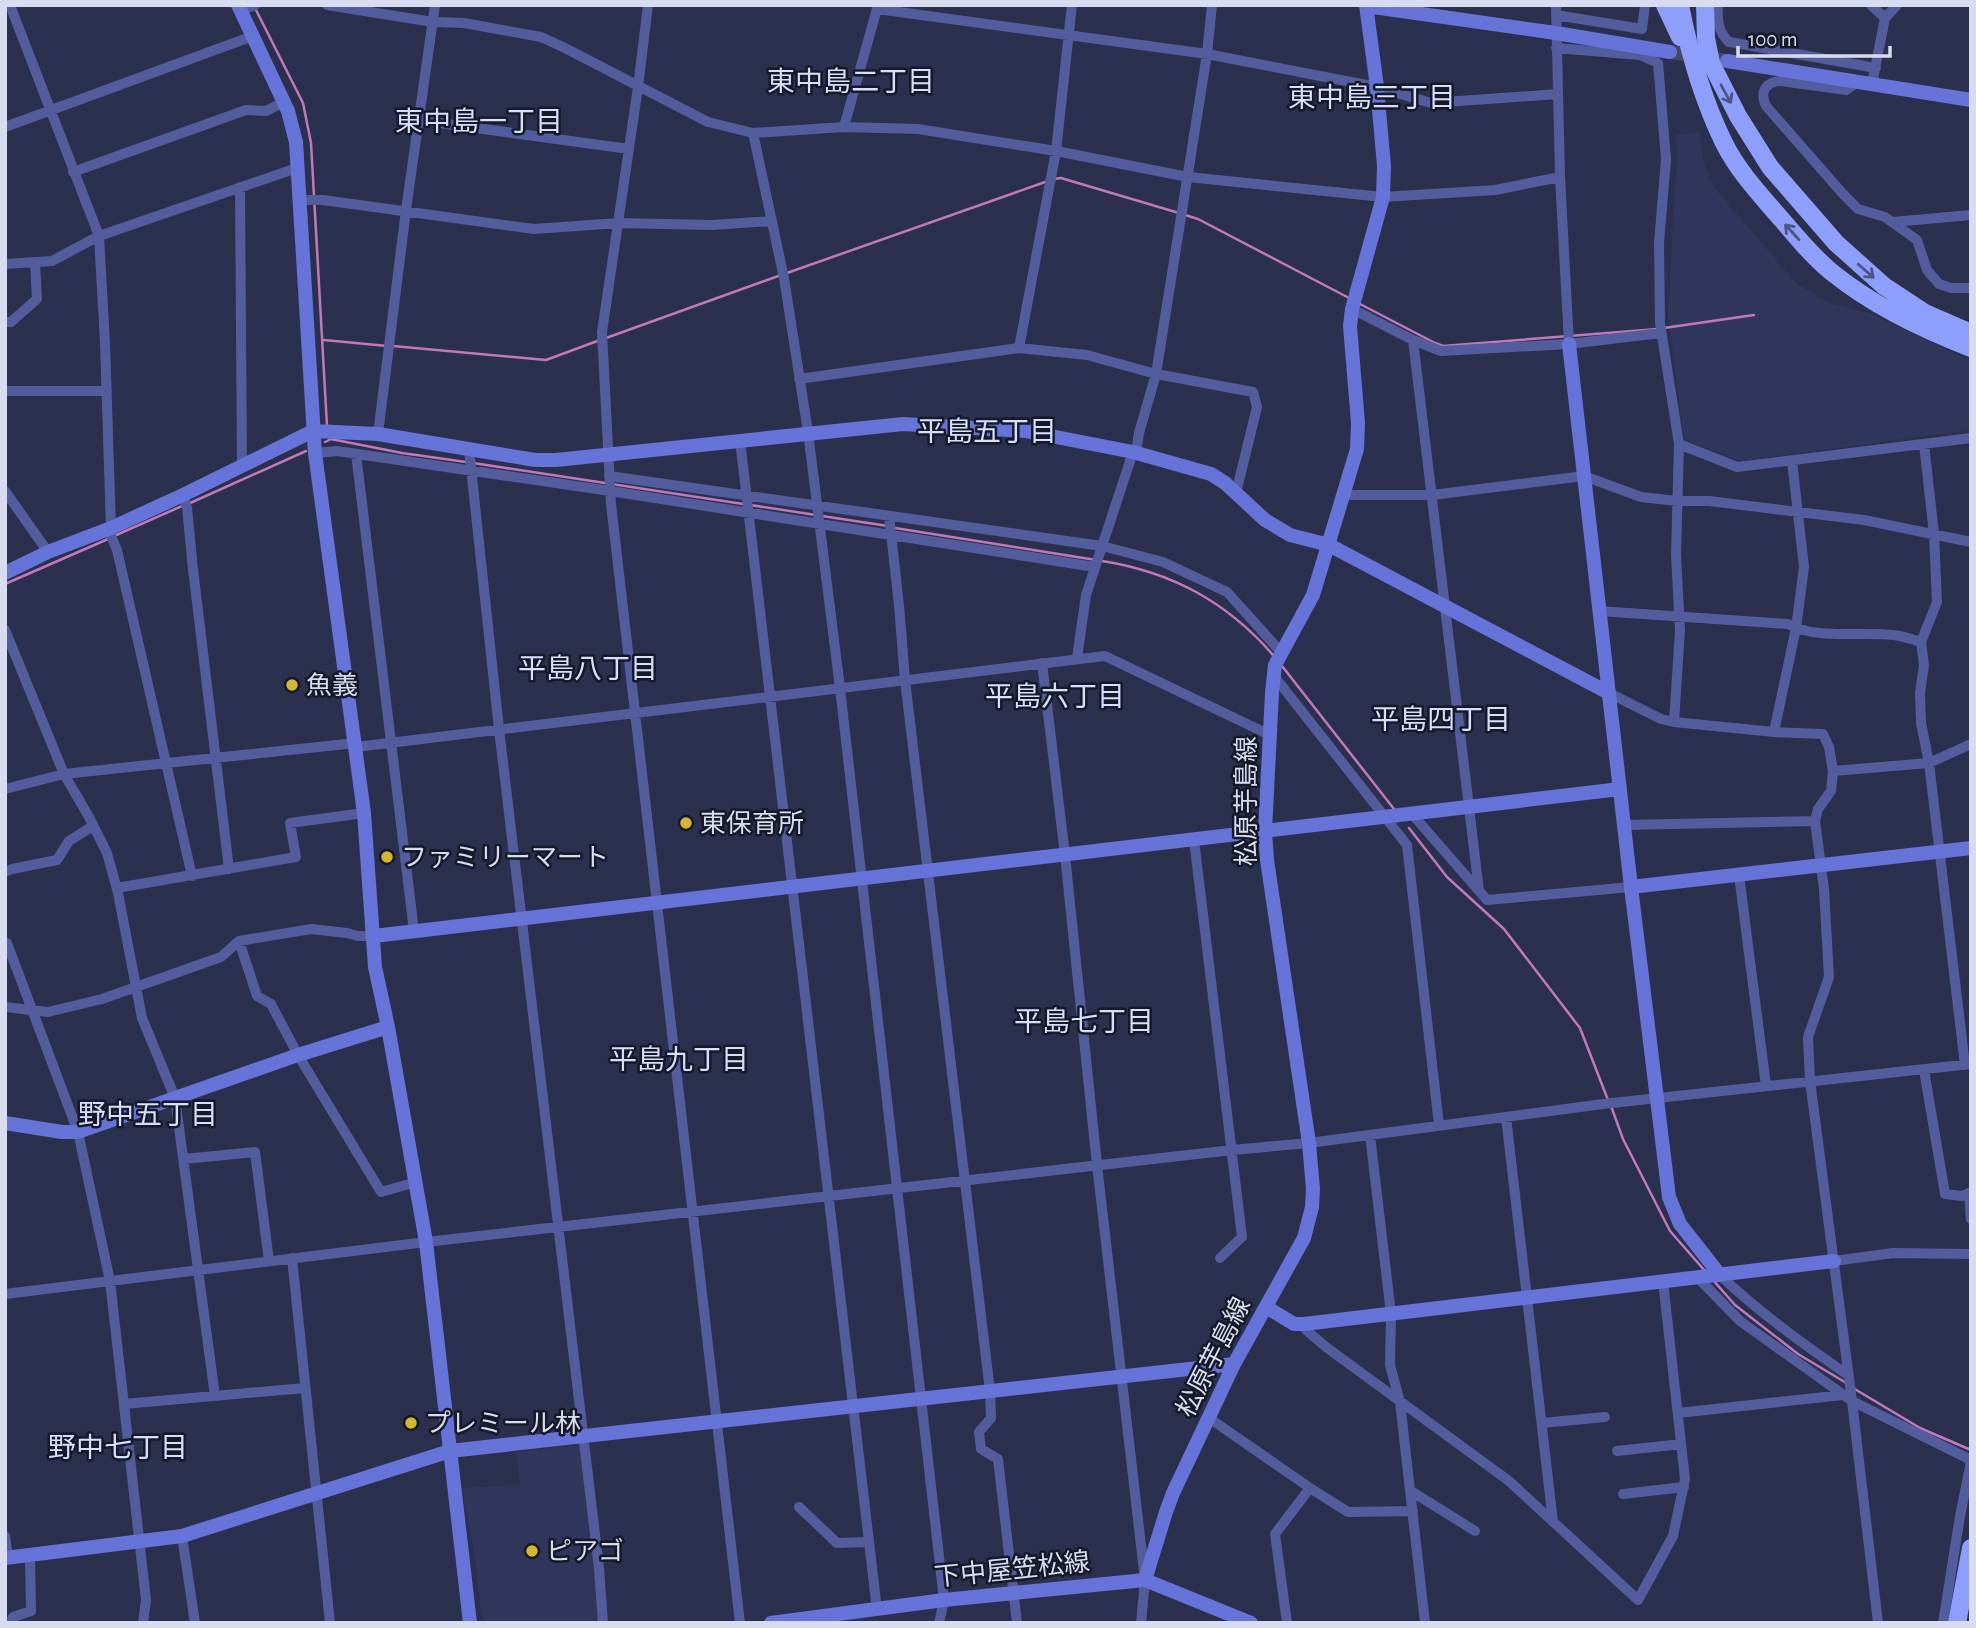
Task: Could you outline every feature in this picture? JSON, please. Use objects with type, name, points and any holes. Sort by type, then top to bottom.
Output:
[{"type":"highway","points":[[1665,5],[1711,65]]},
{"type":"highway","points":[[1681,5],[1738,116],[1770,167],[1836,243],[1861,268],[1903,300],[1971,333]]},
{"type":"highway","points":[[1693,5],[1711,65]]},
{"type":"highway","points":[[1705,5],[1716,126],[1737,165],[1751,184],[1815,257],[1834,274],[1876,302],[1971,348]]},
{"type":"highway","points":[[1957,1623],[1971,1549]]},
{"type":"street","points":[[10,5],[99,236],[107,391],[110,532],[117,550],[192,876]]},
{"type":"street","points":[[327,5],[433,22],[464,23],[541,37],[708,122],[753,133],[844,127],[918,129],[1056,151],[1188,177],[1383,197],[1495,190],[1560,177]]},
{"type":"street","points":[[378,434],[435,5]]},
{"type":"street","points":[[648,5],[602,332],[607,454],[740,1623]]},
{"type":"street","points":[[1019,348],[1056,151],[1072,5]]},
{"type":"street","points":[[1077,658],[1086,595],[1137,446],[1156,374],[1208,54],[1212,5]]},
{"type":"street","points":[[1360,5],[1640,55],[1658,63],[1666,159],[1659,243],[1660,328],[1679,444],[1676,555],[1680,630],[1674,722]]},
{"type":"street","points":[[1645,5],[1642,29],[1556,10],[1556,40],[1569,339],[1669,1197],[1680,1224],[1709,1276],[1740,1321],[1971,1461],[1943,1623]]},
{"type":"street","points":[[1718,5],[1718,26],[1729,42],[1875,68]]},
{"type":"street","points":[[1871,5],[1885,18]]},
{"type":"street","points":[[1897,5],[1885,18],[1875,68],[1865,83],[1846,90],[1774,82],[1766,86],[1762,99],[1858,209],[1885,217],[1917,240],[1927,270],[1939,284],[1951,288],[1971,288]]},
{"type":"street","name":"松原芋島線","points":[[1146,1580],[1166,1512],[1234,1364],[1304,1238],[1310,1215],[1313,1189],[1309,1143],[1265,831],[1277,662],[1313,595],[1357,449],[1350,326],[1353,303],[1383,197],[1384,166],[1366,6]]},
{"type":"street","points":[[245,7],[253,36],[293,126],[303,200],[317,431],[315,453],[364,813],[375,967],[426,1242],[470,1623]]},
{"type":"street","points":[[844,127],[878,7],[1208,54],[1377,87],[1431,103],[1558,94]]},
{"type":"street","points":[[5,127],[253,36]]},
{"type":"street","points":[[1556,40],[1670,52]]},
{"type":"street","points":[[1711,65],[1865,83],[1971,100]]},
{"type":"street","points":[[73,172],[246,110],[266,111],[284,102]]},
{"type":"street","points":[[418,120],[629,149]]},
{"type":"street","points":[[753,133],[784,276],[808,432],[840,688],[944,1600],[939,1623]]},
{"type":"street","points":[[5,264],[52,261],[99,236],[297,168]]},
{"type":"street","points":[[240,187],[242,466]]},
{"type":"street","points":[[303,200],[406,210],[534,229],[619,223],[712,225],[772,221]]},
{"type":"street","points":[[1893,222],[1971,215]]},
{"type":"street","points":[[5,322],[11,321],[37,299],[35,263]]},
{"type":"street","points":[[1353,303],[1413,341],[1441,351],[1660,328]]},
{"type":"street","points":[[1413,341],[1479,891]]},
{"type":"street","points":[[799,379],[1019,348],[1087,355],[1156,374],[1253,392],[1257,407],[1236,493]]},
{"type":"street","points":[[5,391],[107,391]]},
{"type":"street","points":[[5,573],[48,552],[110,532],[185,501],[242,466],[317,431],[378,434],[469,452],[556,460],[903,424],[1026,430],[1133,452],[1211,474],[1225,483],[1265,520],[1290,535],[1329,545],[1661,719],[1774,732],[1823,734],[1829,747],[1833,771],[1831,791],[1818,809],[1815,821],[1829,977],[1808,1037],[1810,1081],[1878,1623]]},
{"type":"street","points":[[1679,444],[1737,467],[1971,438]]},
{"type":"street","points":[[740,440],[877,1610]]},
{"type":"street","points":[[5,1294],[426,1242],[1309,1143],[1610,1104],[1968,1065],[1929,763],[1921,723],[1920,693],[1924,665],[1921,642],[1937,602],[1934,534],[1924,444]]},
{"type":"street","points":[[315,453],[337,451],[471,469],[609,483],[818,515],[891,533],[1099,558],[1163,562],[1227,592],[1384,818],[1407,845],[1439,1125]]},
{"type":"street","points":[[469,452],[499,729],[599,1568],[603,1623]]},
{"type":"street","points":[[356,454],[414,931]]},
{"type":"street","points":[[1774,732],[1796,628],[1804,567],[1792,461]]},
{"type":"street","points":[[1344,495],[1432,495],[1584,477],[1642,497],[1709,501],[1864,520],[1971,542]]},
{"type":"street","points":[[609,483],[818,515],[890,518],[1099,558]]},
{"type":"street","points":[[5,491],[48,552]]},
{"type":"street","points":[[185,501],[229,869]]},
{"type":"street","points":[[890,518],[905,680],[989,1391],[991,1418],[979,1432],[981,1450],[998,1459],[1017,1623]]},
{"type":"street","points":[[1599,611],[1788,624],[1796,628],[1834,634],[1894,635],[1921,642]]},
{"type":"street","points":[[5,629],[64,774],[107,853],[117,888],[142,1018],[176,1098],[215,1396]]},
{"type":"street","points":[[5,789],[64,774],[390,743],[1105,656],[1270,735]]},
{"type":"street","points":[[1042,663],[1146,1580],[1141,1623]]},
{"type":"street","points":[[1833,771],[1929,763],[1971,744]]},
{"type":"street","points":[[5,1007],[48,1012],[102,999],[221,957],[239,941],[311,929],[374,936],[1620,789]]},
{"type":"street","points":[[117,888],[296,857],[290,823],[364,813]]},
{"type":"street","points":[[1412,814],[1487,900],[1631,887],[1971,848]]},
{"type":"street","points":[[1625,825],[1815,821]]},
{"type":"street","points":[[5,872],[57,860],[69,841],[93,826]]},
{"type":"street","points":[[1194,840],[1242,1237],[1220,1258]]},
{"type":"street","points":[[1739,875],[1766,1086]]},
{"type":"street","points":[[239,941],[257,996],[271,1004],[298,1055],[381,1192],[416,1182]]},
{"type":"street","points":[[7,943],[78,1132],[110,1281],[146,1600],[143,1623]]},
{"type":"street","points":[[5,1123],[78,1132],[298,1055],[388,1027]]},
{"type":"street","points":[[1924,1070],[1945,1194],[1962,1196],[1970,1193],[1971,1219]]},
{"type":"street","points":[[1506,1117],[1553,1522]]},
{"type":"street","points":[[1370,1135],[1391,1314],[1390,1365],[1400,1402],[1425,1623]]},
{"type":"street","points":[[184,1159],[256,1152],[269,1261]]},
{"type":"street","points":[[1266,1307],[1294,1324],[1304,1324],[1893,1253],[1971,1254]]},
{"type":"street","points":[[292,1258],[330,1623]]},
{"type":"street","points":[[1709,1276],[1785,1331],[1848,1388]]},
{"type":"street","points":[[1304,1324],[1306,1330],[1400,1402],[1509,1481],[1638,1600],[1673,1536],[1685,1479],[1663,1281]]},
{"type":"street","points":[[5,1536],[7,1558],[182,1536],[450,1451],[1234,1364]]},
{"type":"street","points":[[124,1404],[305,1388]]},
{"type":"street","points":[[1678,1413],[1848,1388]]},
{"type":"street","points":[[1542,1423],[1605,1417]]},
{"type":"street","points":[[1209,1419],[1348,1512],[1413,1511]]},
{"type":"street","points":[[1618,1451],[1681,1444]]},
{"type":"street","points":[[1623,1494],[1684,1486]]},
{"type":"street","points":[[1287,1623],[1275,1534],[1310,1488]]},
{"type":"street","points":[[1411,1491],[1475,1531]]},
{"type":"street","points":[[799,1507],[837,1543],[869,1542]]},
{"type":"street","points":[[182,1536],[195,1623]]},
{"type":"street","points":[[11,1623],[13,1617],[31,1611],[30,1554]]},
{"type":"street","name":"下中屋笠松線","points":[[771,1623],[852,1618],[877,1610],[944,1600],[1146,1580],[1251,1623]]},
{"type":"shaded area","points":[[1699,132],[1703,158],[1713,186],[1796,283],[1832,304],[1869,313],[1971,361],[1971,430],[1740,461],[1684,439],[1668,315],[1677,160],[1676,135]]},
{"type":"shaded area","name":"ピアゴ","points":[[577,1445],[580,1448],[601,1623],[483,1623],[463,1488],[520,1485],[516,1452]]},
{"type":"waterway","points":[[255,8],[303,103],[311,143],[327,426]]},
{"type":"waterway","points":[[1054,179],[1061,178],[1179,213]]},
{"type":"waterway","points":[[787,273],[1048,181]]},
{"type":"waterway","points":[[1185,215],[1198,219],[1351,299]]},
{"type":"waterway","points":[[606,338],[781,275]]},
{"type":"waterway","points":[[1360,304],[1443,346],[1658,329]]},
{"type":"waterway","points":[[1664,328],[1754,315]]},
{"type":"waterway","points":[[324,340],[387,346]]},
{"type":"waterway","points":[[393,346],[546,360],[600,340]]},
{"type":"waterway","points":[[325,442],[331,439],[466,462]]},
{"type":"waterway","points":[[188,504],[306,451]]},
{"type":"waterway","points":[[473,463],[743,504]]},
{"type":"waterway","points":[[750,505],[816,515]]},
{"type":"waterway","points":[[114,536],[182,506]]},
{"type":"waterway","points":[[822,516],[888,526]]},
{"type":"waterway","points":[[895,528],[1096,560]]},
{"type":"waterway","points":[[5,584],[108,539]]},
{"type":"waterway","points":[[1102,561],[1152,573],[1196,592],[1237,620],[1273,655]]},
{"type":"waterway","points":[[1282,666],[1394,809]]},
{"type":"waterway","points":[[1409,828],[1447,877],[1504,929],[1580,1028],[1608,1100]]},
{"type":"waterway","points":[[1611,1106],[1623,1139],[1670,1231],[1706,1272]]},
{"type":"waterway","points":[[1713,1280],[1735,1305],[1798,1354],[1848,1384]]},
{"type":"waterway","points":[[1853,1388],[1920,1428],[1971,1450]]},
{"type":"tunnel","points":[[1670,52],[1727,61]]},
{"type":"place","name":"魚義","points":[[292,685]]},
{"type":"place","name":"東保育所","points":[[686,823]]},
{"type":"place","name":"ファミリーマート","points":[[387,857]]},
{"type":"place","name":"プレミール林","points":[[411,1423]]},
{"type":"place","name":"ピアゴ","points":[[532,1551]]},
{"type":"district","name":"東中島二丁目","points":[[851,81]]},
{"type":"district","name":"東中島三丁目","points":[[1372,97]]},
{"type":"district","name":"東中島一丁目","points":[[479,121]]},
{"type":"district","name":"平島五丁目","points":[[987,431]]},
{"type":"district","name":"平島八丁目","points":[[588,668]]},
{"type":"district","name":"平島六丁目","points":[[1055,696]]},
{"type":"district","name":"平島四丁目","points":[[1441,719]]},
{"type":"district","name":"平島七丁目","points":[[1084,1021]]},
{"type":"district","name":"平島九丁目","points":[[679,1059]]},
{"type":"district","name":"野中五丁目","points":[[148,1114]]},
{"type":"district","name":"野中七丁目","points":[[118,1447]]}]
